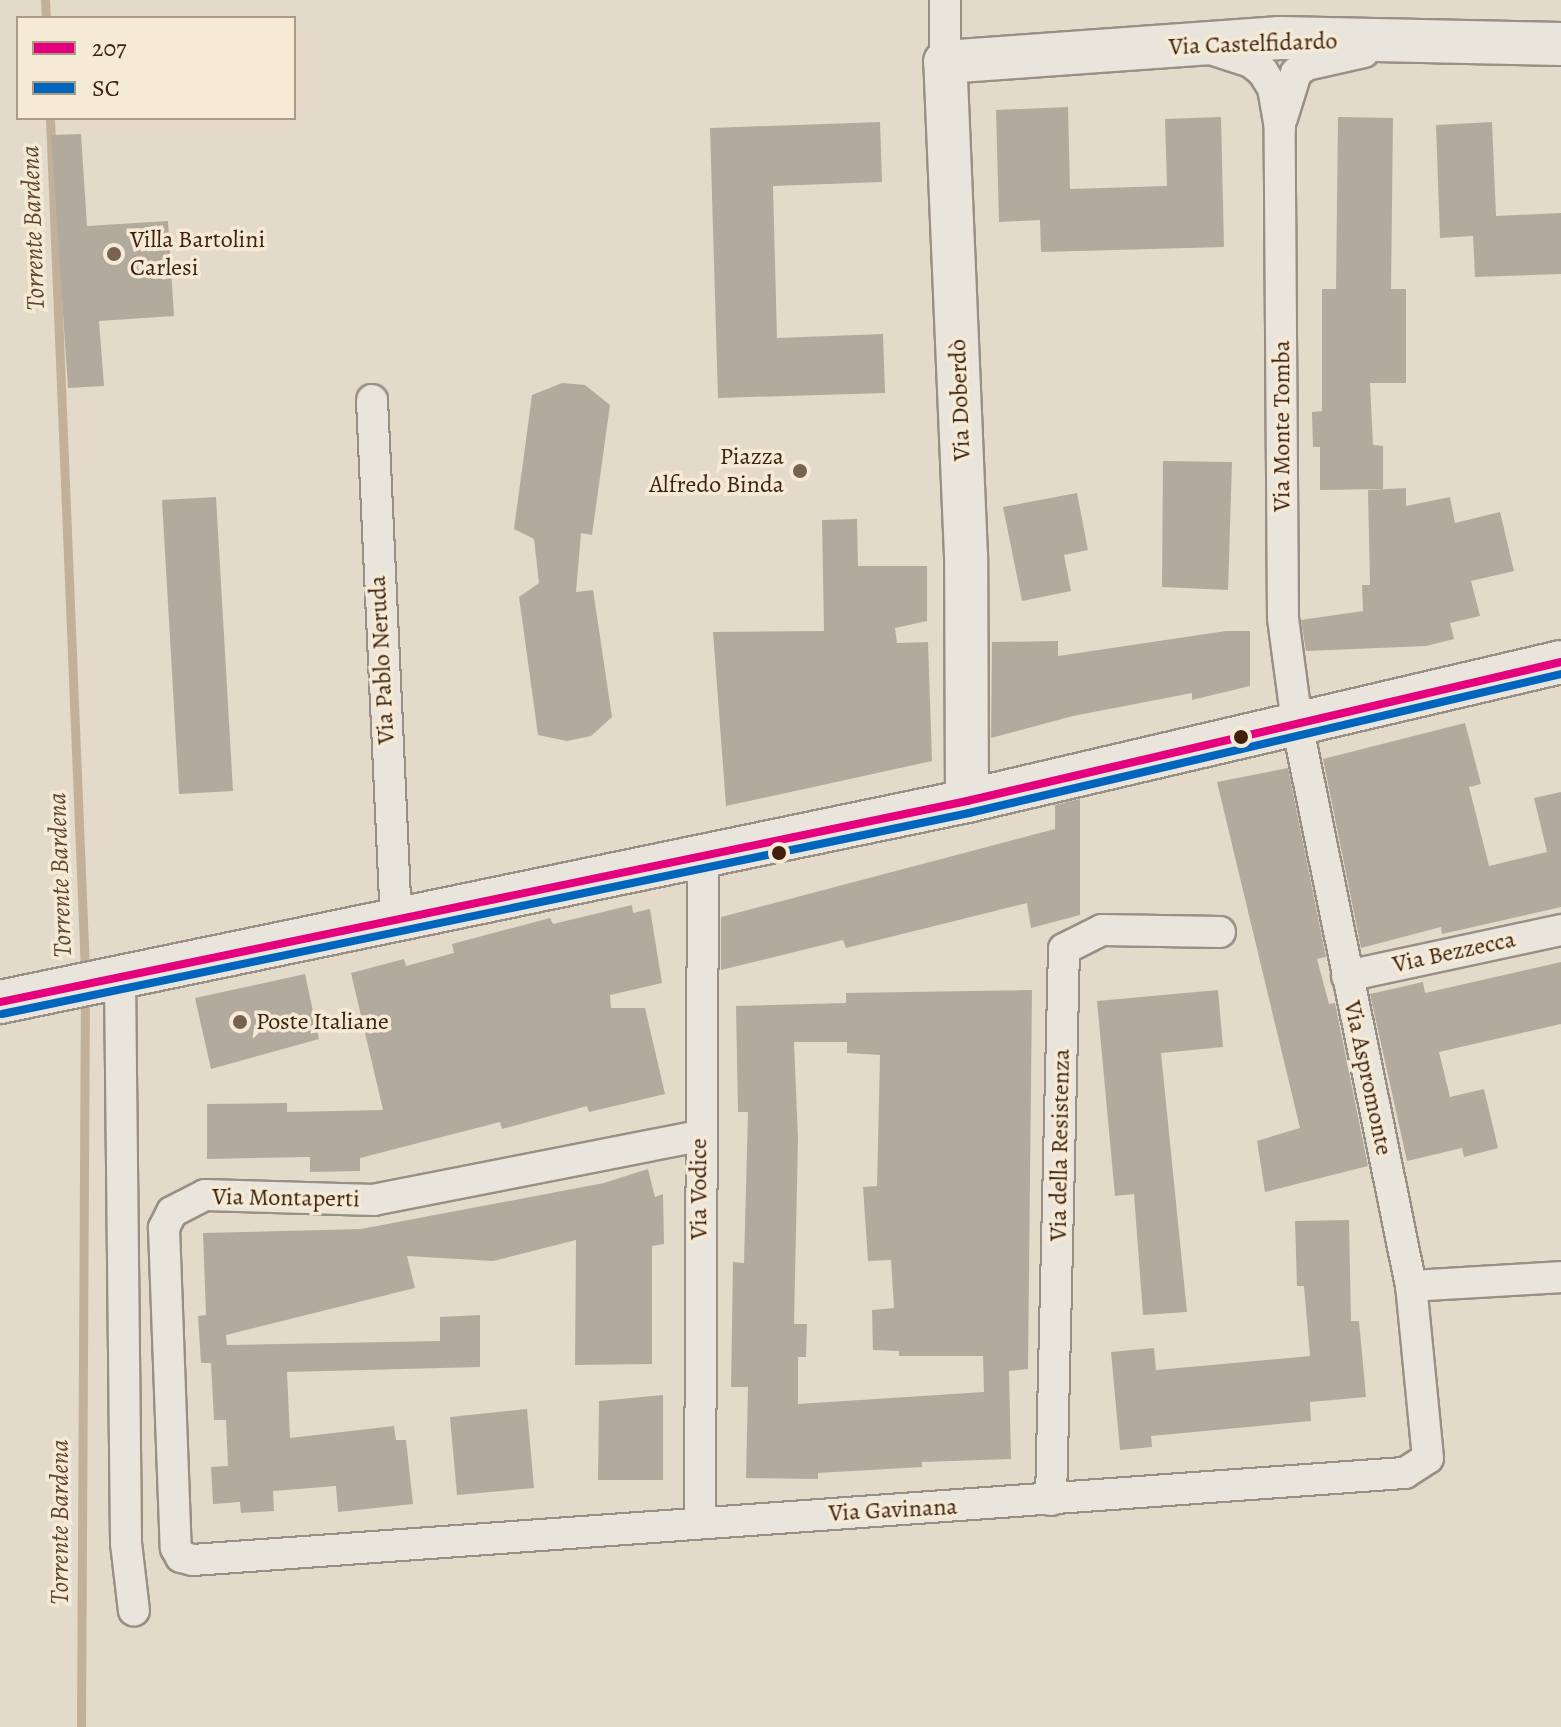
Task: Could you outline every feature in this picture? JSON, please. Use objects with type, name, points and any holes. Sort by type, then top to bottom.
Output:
[{"type":"main road","name":"Via Castelfidardo","points":[[945,62],[1280,38],[1561,44]]},
{"type":"main road","name":"Via Doberdò","points":[[945,62],[966,556],[967,801]]},
{"type":"main road","points":[[20,998],[967,801],[1561,662]]},
{"type":"street","name":"Via Doberdò","points":[[945,0],[945,62]]},
{"type":"street","name":"Via Monte Tomba","points":[[1280,128],[1292,79],[1306,65],[1416,41]]},
{"type":"street","name":"Via Monte Tomba","points":[[1194,45],[1251,62],[1263,72],[1273,88],[1280,128],[1283,618],[1297,723]]},
{"type":"street","name":"Via Pablo Neruda","points":[[372,400],[396,920]]},
{"type":"street","name":"Via Aspromonte","points":[[1297,723],[1411,1286]]},
{"type":"street","name":"Via Vodice","points":[[700,1522],[699,1136],[703,857]]},
{"type":"street","name":"Via della Resistenza","points":[[1051,1500],[1064,949],[1102,930],[1220,932]]},
{"type":"street","name":"Via Bezzecca","points":[[1347,976],[1561,930]]},
{"type":"street","points":[[110,979],[126,1543],[134,1611]]},
{"type":"street","name":"Via Montaperti","points":[[181,1557],[176,1548],[164,1228],[172,1212],[205,1195],[374,1200],[699,1136]]},
{"type":"street","points":[[1411,1286],[1561,1277]]},
{"type":"street","name":"Via Gavinana","points":[[181,1557],[193,1560],[1405,1473],[1421,1466],[1429,1445],[1411,1286]]},
{"type":"building","points":[[1068,107],[1070,189],[1167,186],[1165,119],[1221,117],[1224,247],[1041,252],[1040,220],[999,222],[996,110]]},
{"type":"building","points":[[1338,117],[1393,118],[1391,289],[1406,289],[1406,383],[1370,383],[1373,445],[1383,446],[1383,489],[1320,490],[1320,447],[1313,447],[1312,412],[1322,411],[1322,289],[1336,289]]},
{"type":"building","points":[[880,122],[882,182],[773,186],[777,338],[883,334],[885,393],[718,398],[710,128]]},
{"type":"building","points":[[1492,122],[1496,216],[1561,213],[1561,274],[1475,277],[1473,236],[1440,238],[1436,125]]},
{"type":"building","name":"Villa Bartolini Carlesi","points":[[81,134],[87,226],[168,221],[174,316],[99,321],[104,386],[68,388],[51,135]]},
{"type":"building","points":[[562,383],[585,385],[610,405],[592,535],[581,533],[576,592],[593,590],[612,717],[591,736],[567,741],[538,735],[519,597],[539,583],[534,539],[514,529],[532,395]]},
{"type":"building","points":[[1163,461],[1232,462],[1228,590],[1162,587]]},
{"type":"building","points":[[1406,488],[1406,506],[1450,497],[1455,523],[1500,512],[1514,571],[1471,581],[1480,616],[1450,623],[1454,639],[1426,646],[1306,651],[1301,620],[1363,611],[1362,585],[1370,585],[1368,490]]},
{"type":"building","points":[[1077,493],[1088,550],[1064,555],[1071,591],[1022,601],[1003,507]]},
{"type":"building","points":[[216,497],[233,791],[179,794],[162,500]]},
{"type":"building","points":[[857,519],[858,566],[927,566],[927,621],[895,628],[897,643],[928,642],[932,761],[726,806],[713,632],[824,631],[822,520]]},
{"type":"building","points":[[1226,631],[1250,631],[1250,686],[1192,700],[1192,693],[1073,716],[991,738],[992,642],[1058,641],[1058,656]]},
{"type":"building","points":[[1465,723],[1481,784],[1469,787],[1489,866],[1547,852],[1534,798],[1561,792],[1561,907],[1442,934],[1441,927],[1361,948],[1323,759]]},
{"type":"building","points":[[1288,768],[1326,957],[1317,959],[1329,1004],[1335,1003],[1368,1166],[1265,1192],[1257,1141],[1300,1128],[1217,782]]},
{"type":"building","points":[[1080,799],[1080,915],[1031,928],[1027,903],[846,948],[843,940],[721,970],[721,917],[1055,829],[1055,805]]},
{"type":"building","points":[[632,905],[633,913],[650,909],[662,983],[610,995],[611,1008],[645,1008],[665,1094],[589,1112],[587,1106],[502,1129],[500,1122],[360,1158],[360,1171],[310,1172],[310,1157],[207,1159],[207,1104],[287,1103],[287,1112],[383,1110],[351,973],[404,959],[406,966],[454,953],[452,944],[550,918],[553,924]]},
{"type":"building","points":[[1561,962],[1561,1024],[1439,1052],[1450,1097],[1484,1089],[1498,1148],[1464,1157],[1462,1148],[1407,1161],[1370,994],[1423,982],[1425,993]]},
{"type":"building","name":"Poste Italiane","points":[[305,974],[319,1039],[211,1069],[195,998]]},
{"type":"building","points":[[1032,990],[1028,1369],[1009,1371],[1011,1459],[922,1462],[922,1467],[818,1473],[818,1479],[746,1478],[748,1387],[731,1387],[733,1262],[744,1263],[748,1112],[738,1112],[736,1006],[846,1003],[846,993]],"holes":[[[794,1042],[847,1042],[847,1053],[880,1055],[877,1186],[863,1187],[868,1261],[891,1260],[894,1308],[872,1310],[873,1350],[899,1351],[899,1356],[983,1356],[984,1392],[798,1404],[798,1357],[806,1357],[807,1324],[794,1324],[798,1139]]]},
{"type":"building","points":[[1218,990],[1223,1047],[1161,1053],[1187,1312],[1143,1315],[1134,1194],[1115,1196],[1097,1001]]},
{"type":"building","points":[[648,1169],[655,1197],[663,1194],[664,1244],[652,1246],[652,1364],[575,1365],[576,1240],[493,1261],[407,1256],[415,1288],[226,1335],[227,1345],[440,1341],[440,1317],[480,1315],[480,1367],[287,1372],[290,1438],[394,1426],[396,1440],[406,1440],[413,1504],[338,1512],[336,1486],[273,1491],[274,1511],[241,1513],[240,1502],[213,1504],[211,1467],[228,1466],[226,1420],[214,1420],[211,1363],[201,1363],[198,1316],[206,1315],[203,1233],[361,1229],[604,1183]]},
{"type":"building","points":[[1349,1220],[1351,1321],[1359,1321],[1366,1397],[1310,1402],[1311,1421],[1151,1436],[1152,1447],[1120,1450],[1111,1352],[1154,1348],[1156,1370],[1310,1356],[1304,1286],[1297,1286],[1295,1221]]},
{"type":"building","points":[[663,1395],[663,1480],[598,1480],[599,1401]]},
{"type":"building","points":[[527,1409],[534,1488],[457,1495],[450,1417]]},
{"type":"waterway","name":"Torrente Bardena","points":[[45,0],[46,16]]},
{"type":"waterway","name":"Torrente Bardena","points":[[50,120],[85,972]]},
{"type":"waterway","name":"Torrente Bardena","points":[[81,1727],[85,994]]},
{"type":"transit line","name":"207","points":[[0,1002],[967,801],[1561,662]]},
{"type":"transit line","name":"SC","points":[[2,1014],[969,813],[1561,674]]},
{"type":"place","name":"Villa Bartolini Carlesi","points":[[114,254]]},
{"type":"place","name":"Piazza Alfredo Binda","points":[[800,471]]},
{"type":"place","name":"Poste Italiane","points":[[240,1022]]}]
